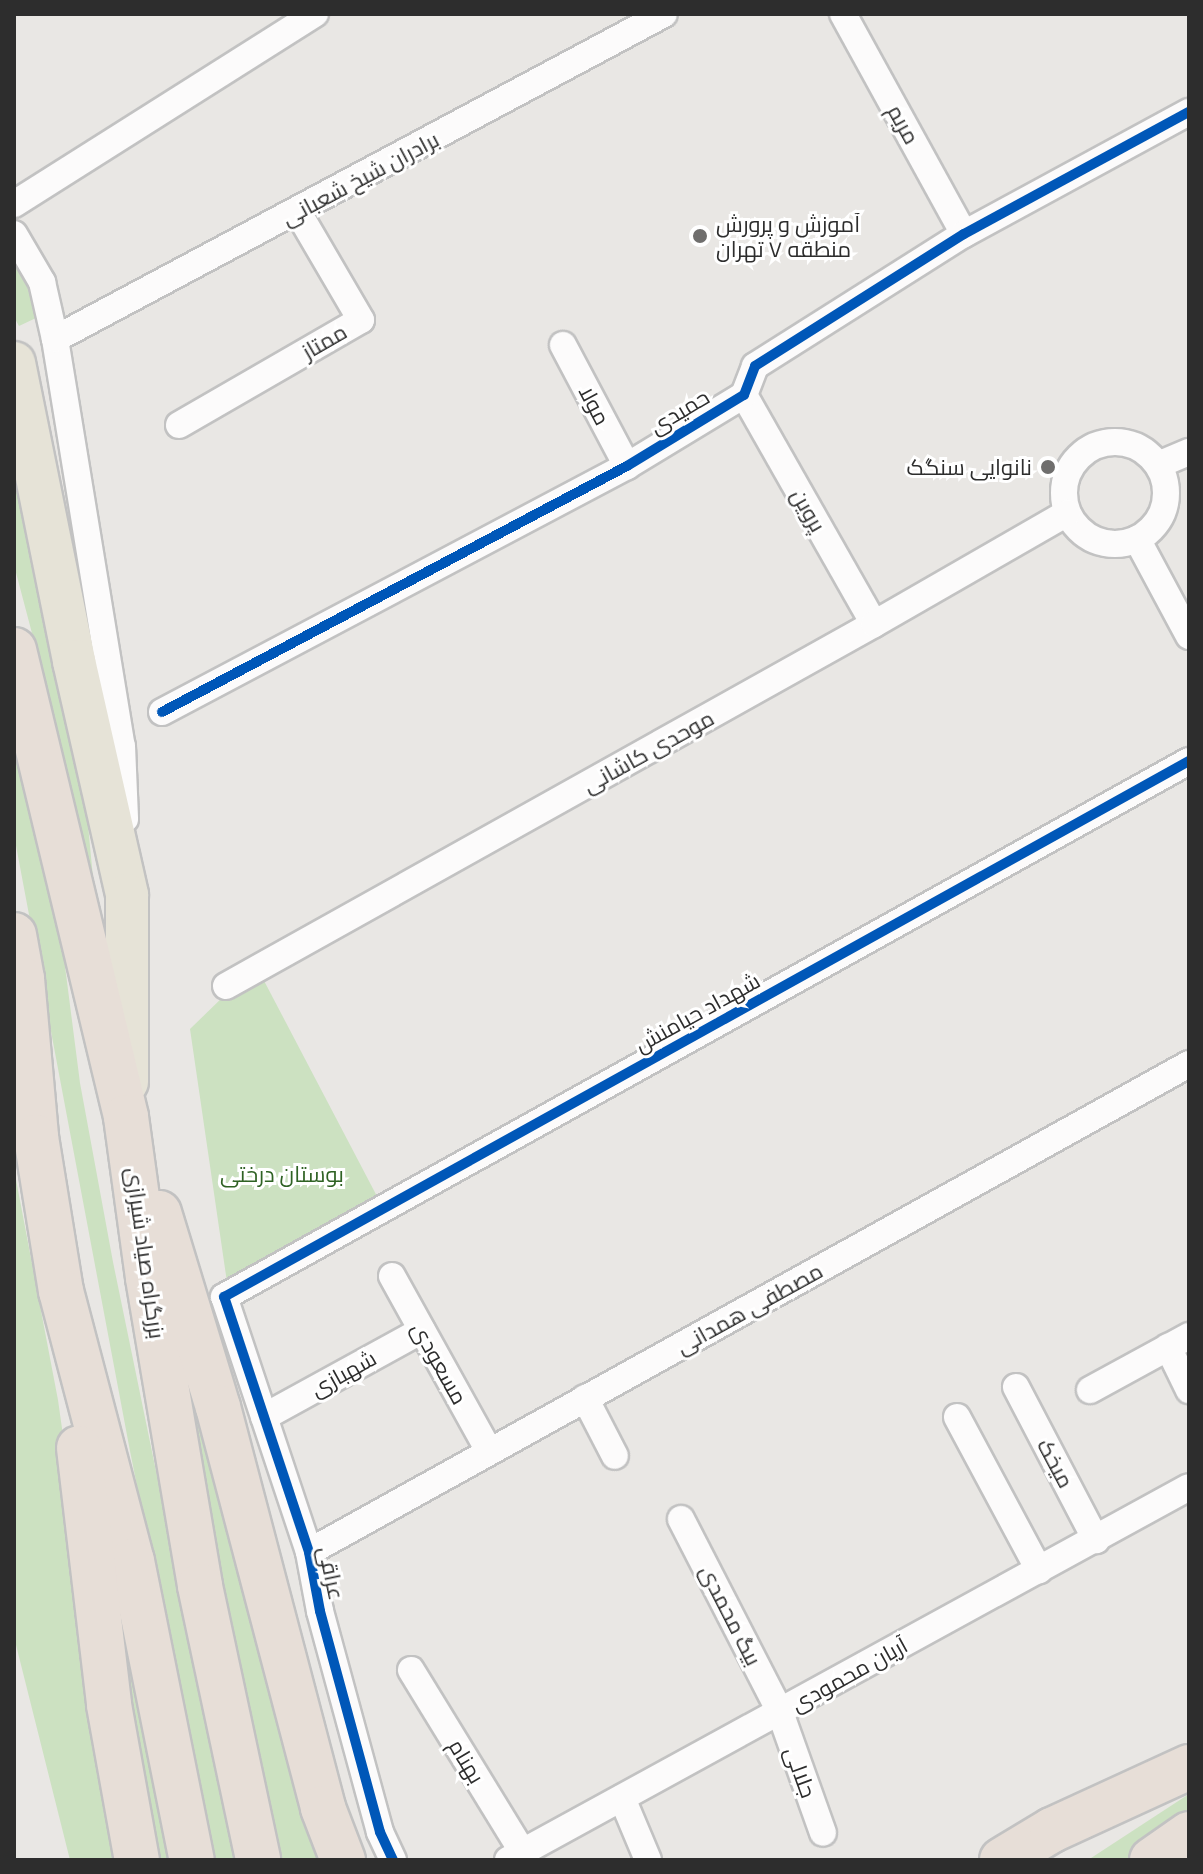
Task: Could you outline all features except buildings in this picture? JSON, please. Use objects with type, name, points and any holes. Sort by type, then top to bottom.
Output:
[{"type":"highway","name":"بزرگراه صیاد شیرازی","points":[[14,650],[126,1117],[148,1278],[197,1570],[258,1860]]},
{"type":"highway","points":[[14,935],[22,979],[36,1137],[61,1291],[109,1705],[137,1860]]},
{"type":"highway","points":[[126,1117],[187,1295],[323,1808],[343,1860]]},
{"type":"highway","points":[[61,1291],[132,1561],[192,1860]]},
{"type":"highway","points":[[1002,1860],[1052,1830],[1189,1767]]},
{"type":"highway","points":[[1055,1860],[1189,1780]]},
{"type":"highway","points":[[1152,1860],[1189,1834]]},
{"type":"main road","points":[[14,363],[74,661],[127,895],[126,1117]]},
{"type":"main road","points":[[14,1056],[36,1137]]},
{"type":"street","points":[[14,204],[315,14]]},
{"type":"street","name":"برادران شیخ شعبانی","points":[[55,339],[664,14]]},
{"type":"street","name":"مریم","points":[[843,14],[964,234]]},
{"type":"street","name":"حمیدی","points":[[162,712],[627,466],[744,395],[755,366],[964,234],[1189,112]]},
{"type":"street","name":"ممتاز","points":[[179,425],[361,320],[298,212]]},
{"type":"street","points":[[14,234],[42,282],[55,339],[122,746],[127,895]]},
{"type":"street","name":"مولا","points":[[563,345],[627,466]]},
{"type":"street","name":"پروین","points":[[744,395],[874,624]]},
{"type":"street","points":[[1098,444],[1131,444],[1147,452],[1158,465],[1166,498],[1161,515],[1151,529],[1137,539],[1121,544],[1104,543],[1076,527],[1067,513],[1065,479],[1078,458],[1098,444]]},
{"type":"street","points":[[1158,465],[1189,452]]},
{"type":"street","name":"موحدی کاشانی","points":[[226,986],[1067,513]]},
{"type":"street","points":[[1137,539],[1189,636]]},
{"type":"street","name":"شهداد حیامنش","points":[[224,1297],[1189,761]]},
{"type":"street","name":"مصطفی همدانی","points":[[309,1552],[1189,1064]]},
{"type":"street","name":"مسعودی","points":[[392,1276],[489,1451]]},
{"type":"street","name":"عراقی","points":[[224,1297],[309,1552],[320,1611],[380,1832],[393,1860]]},
{"type":"street","name":"شهبازی","points":[[264,1417],[422,1330]]},
{"type":"street","points":[[1090,1390],[1179,1342],[1189,1390]]},
{"type":"street","name":"میخک","points":[[1016,1387],[1096,1540]]},
{"type":"street","points":[[585,1398],[615,1456]]},
{"type":"street","points":[[957,1417],[1039,1570]]},
{"type":"street","name":"آریان محمودی","points":[[515,1856],[1189,1487]]},
{"type":"street","name":"بیگ محمدی","points":[[681,1519],[780,1712]]},
{"type":"street","name":"بهنام","points":[[411,1670],[515,1856]]},
{"type":"street","name":"جلالی","points":[[780,1712],[823,1833]]},
{"type":"street","points":[[622,1798],[648,1860]]},
{"type":"green space","points":[[14,261],[26,282],[36,318],[19,326],[14,317]]},
{"type":"green space","points":[[14,435],[83,773],[101,961],[57,728],[14,565]]},
{"type":"green space","points":[[14,733],[57,904],[80,1083],[113,1262],[236,1860],[212,1860],[130,1451],[14,835]]},
{"type":"green space","name":"بوستان درختی","points":[[261,975],[380,1202],[228,1289],[190,1029],[227,993]]},
{"type":"green space","points":[[14,1169],[58,1400],[103,1719],[128,1860],[70,1860],[14,1637]]},
{"type":"green space","points":[[154,1253],[331,1860],[278,1860]]},
{"type":"green space","points":[[122,1611],[172,1860],[144,1860],[112,1642]]},
{"type":"green space","points":[[1189,1794],[1189,1817],[1130,1860],[1088,1860]]},
{"type":"cycle path","points":[[162,712],[627,466],[744,395],[755,366],[964,234],[1189,112]]},
{"type":"cycle path","points":[[393,1860],[380,1832],[320,1611],[309,1552],[224,1297],[1189,761]]},
{"type":"place","name":"آموزش و پرورش منطقه ۷ تهران","points":[[700,236]]},
{"type":"place","name":"نانوایی سنگک","points":[[1048,467]]}]
